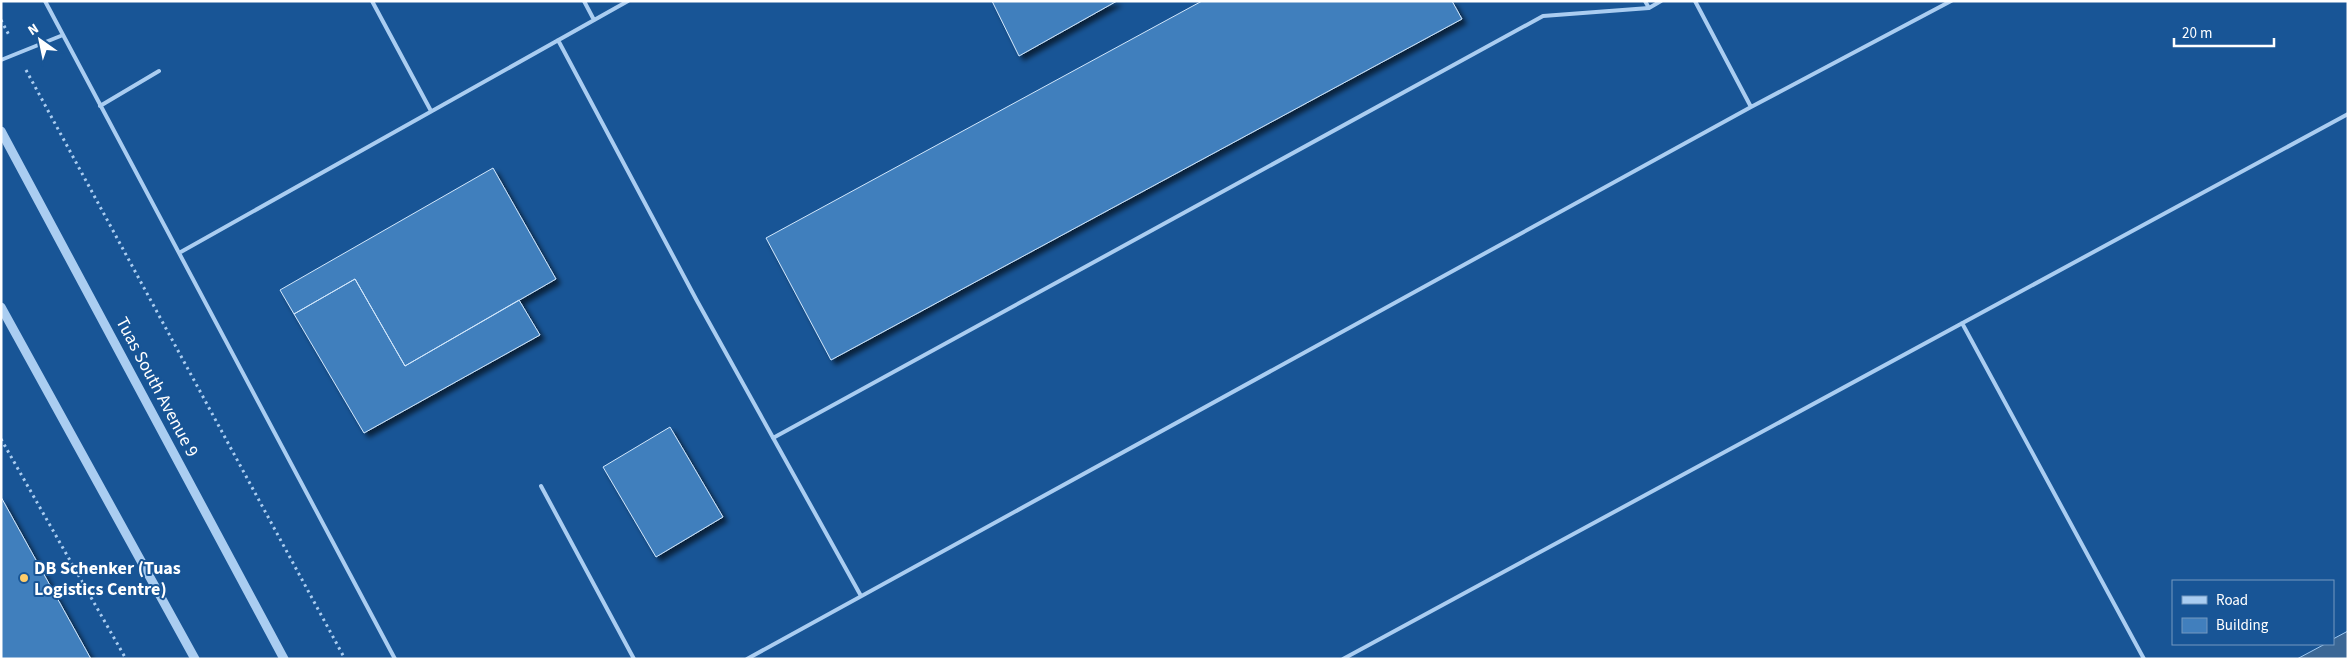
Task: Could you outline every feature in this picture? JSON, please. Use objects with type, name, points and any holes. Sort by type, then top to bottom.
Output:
[{"type":"street","name":"Tuas South Avenue 9","points":[[1,131],[284,659]]},
{"type":"street","points":[[1,307],[194,659]]},
{"type":"lane","points":[[45,1],[395,659]]},
{"type":"lane","points":[[372,1],[431,111]]},
{"type":"lane","points":[[584,1],[594,20]]},
{"type":"lane","points":[[179,253],[628,1]]},
{"type":"lane","points":[[1645,1],[1649,8]]},
{"type":"lane","points":[[773,438],[1543,16],[1649,8],[1661,1]]},
{"type":"lane","points":[[1695,1],[1751,107]]},
{"type":"lane","points":[[747,659],[1751,107],[1951,1]]},
{"type":"lane","points":[[1,60],[63,35]]},
{"type":"lane","points":[[558,40],[696,299],[861,596]]},
{"type":"lane","points":[[100,106],[158,71]]},
{"type":"lane","points":[[1343,659],[2348,114]]},
{"type":"lane","points":[[1962,323],[2144,659]]},
{"type":"lane","points":[[541,486],[634,659]]},
{"type":"path","points":[[1,20],[17,53],[344,659]]},
{"type":"path","points":[[1,439],[126,659]]},
{"type":"water","points":[[2348,631],[2348,659],[2297,659],[2323,645],[2334,645],[2334,638]]},
{"type":"building","points":[[992,1],[1117,1],[1019,56]]},
{"type":"building","points":[[1202,1],[1452,1],[1462,19],[831,360],[766,238]]},
{"type":"building","points":[[493,168],[556,279],[405,366],[355,279],[294,314],[280,290]]},
{"type":"building","points":[[355,279],[405,366],[519,300],[540,335],[364,433],[294,314]]},
{"type":"building","points":[[670,427],[723,517],[656,557],[603,467]]},
{"type":"building","name":"DB Schenker (Tuas Logistics Centre)","points":[[1,497],[91,659],[1,659]]},
{"type":"place","name":"DB Schenker (Tuas Logistics Centre)","points":[[24,578]]}]
